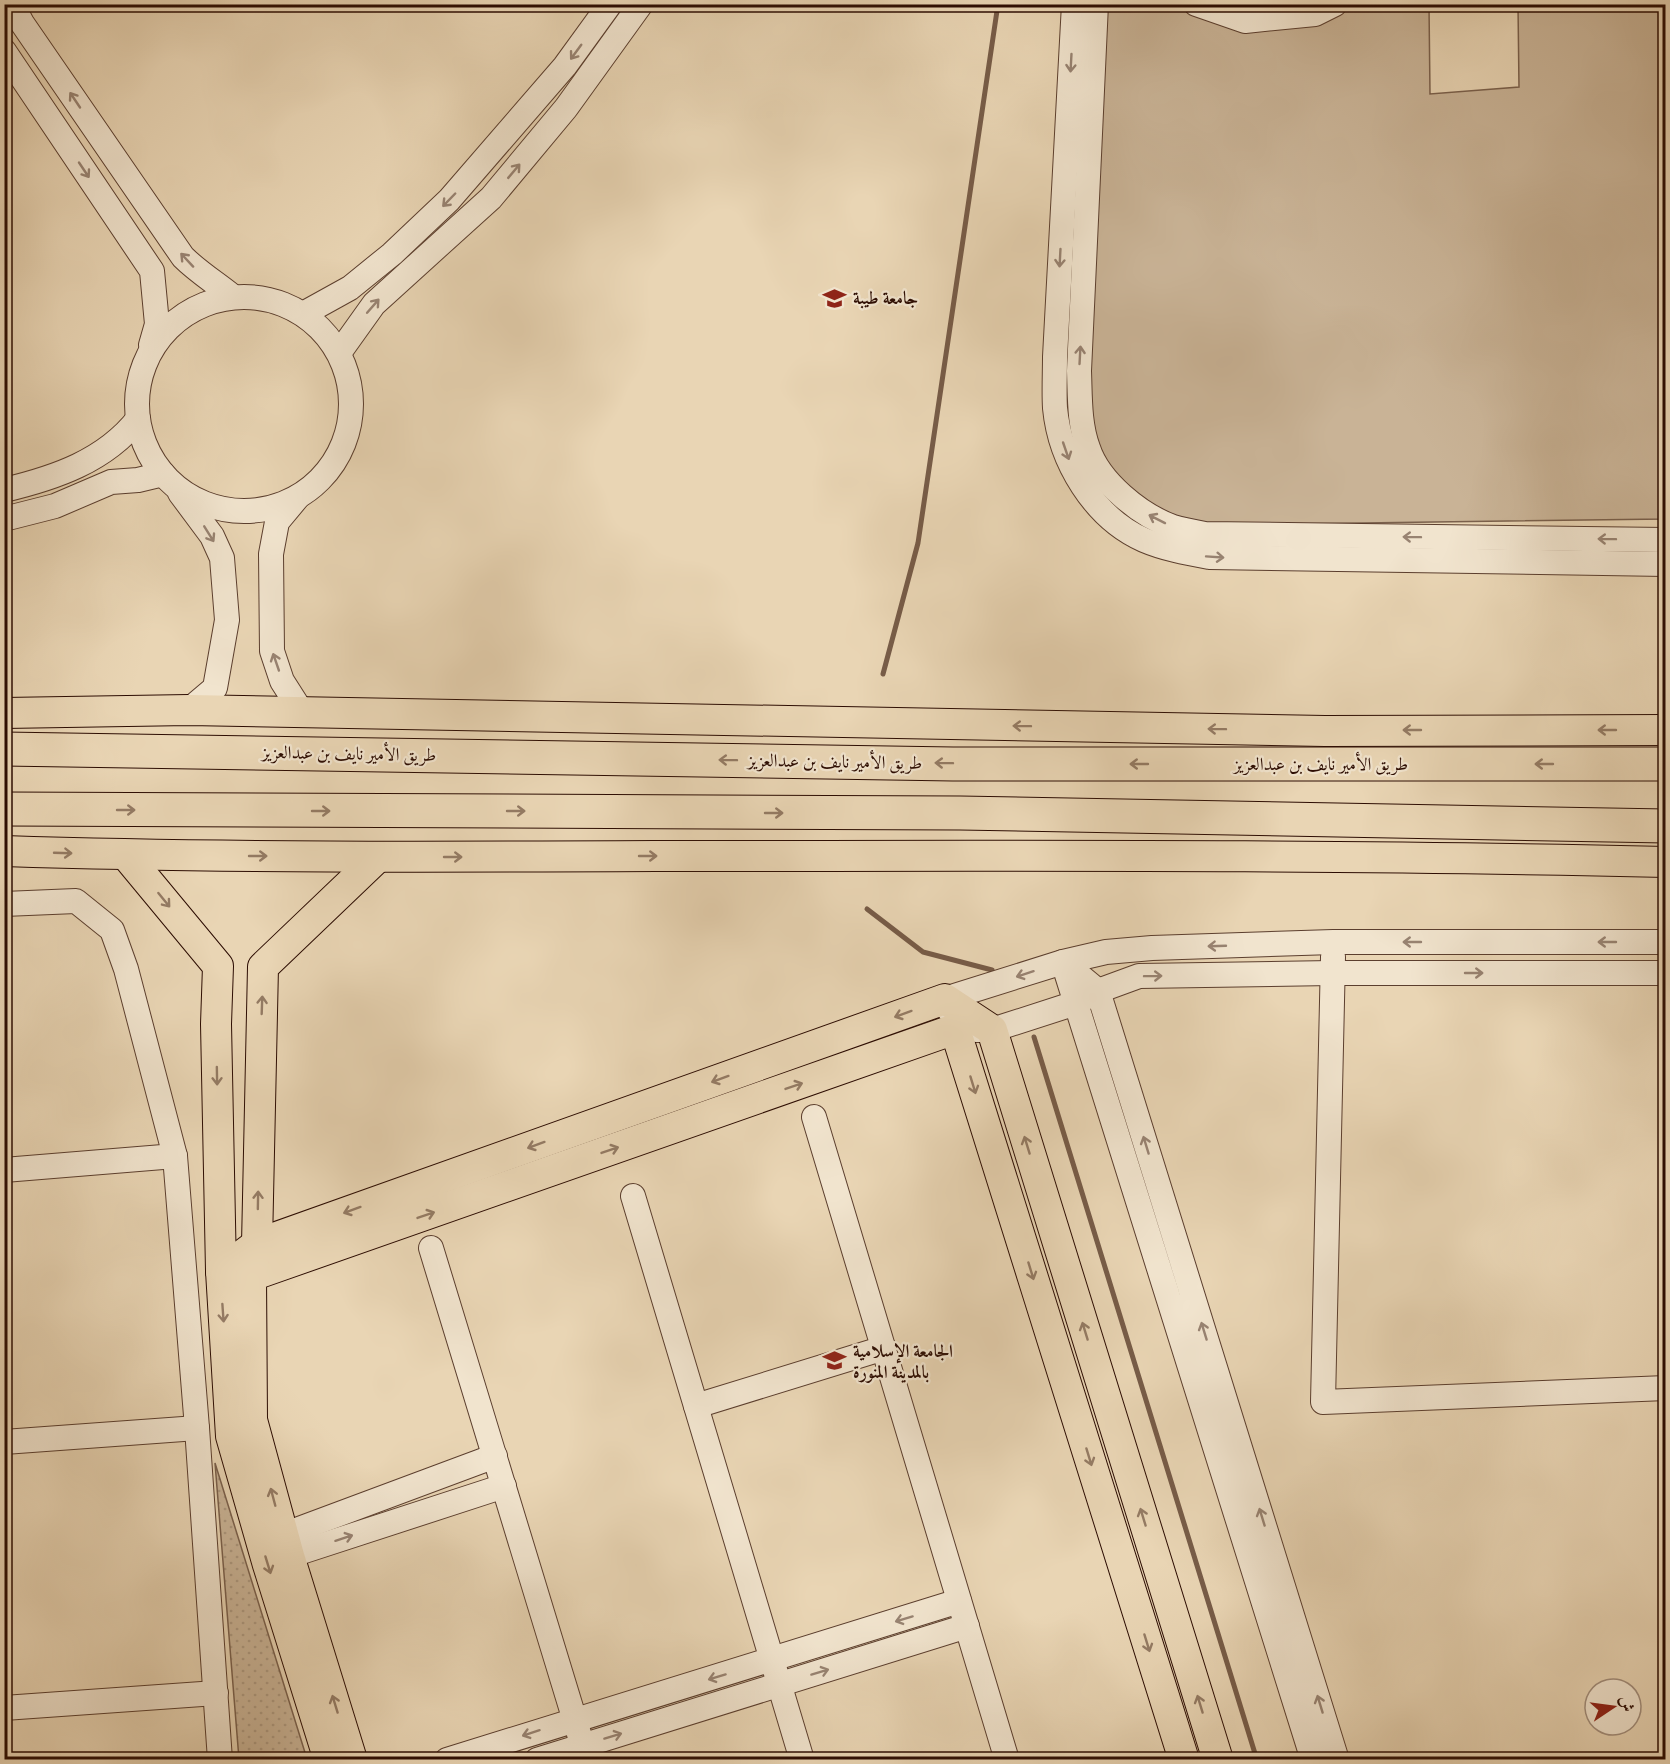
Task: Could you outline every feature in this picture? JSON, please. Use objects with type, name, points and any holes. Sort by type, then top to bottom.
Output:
[{"type":"highway","name":"طريق الأمير نايف بن عبدالعزيز","points":[[4,749],[953,764],[1665,764]]},
{"type":"highway","points":[[4,809],[960,813],[1665,825]]},
{"type":"main road","points":[[4,713],[189,710],[303,714],[1325,731],[1665,730]]},
{"type":"main road","points":[[1493,858],[1665,837]]},
{"type":"main road","points":[[4,851],[126,855],[378,857],[1493,858],[1665,862]]},
{"type":"main road","points":[[126,855],[218,966],[216,1023],[221,1271],[231,1436],[268,1565],[329,1760]]},
{"type":"main road","points":[[218,966],[263,967],[378,857]]},
{"type":"main road","points":[[263,967],[257,1244],[251,1276],[252,1420],[286,1546],[352,1760]]},
{"type":"main road","points":[[221,1271],[257,1244],[945,999],[992,1030],[1218,1760]]},
{"type":"main road","points":[[221,1271],[251,1276],[955,1029],[1184,1760]]},
{"type":"street","points":[[12,4],[22,23],[183,257],[200,273],[232,296]]},
{"type":"street","points":[[303,314],[350,288],[392,254],[449,200],[565,66],[610,4]]},
{"type":"street","points":[[339,353],[374,304],[491,198],[566,108],[641,4]]},
{"type":"street","points":[[1074,4],[1055,357],[1055,409],[1066,454],[1086,490],[1105,515],[1142,539],[1177,551],[1210,557],[1665,564]]},
{"type":"street","points":[[1096,4],[1079,371],[1081,417],[1088,449],[1109,485],[1140,510],[1173,526],[1205,534],[1665,540]]},
{"type":"street","points":[[1196,4],[1245,21],[1315,14],[1335,4]]},
{"type":"street","points":[[4,51],[152,271],[157,324],[138,389],[138,419],[146,448],[212,536],[222,558],[226,595],[227,620],[215,688],[189,710]]},
{"type":"street","points":[[146,359],[166,329],[189,312],[196,307],[232,296],[269,299],[303,314],[323,331],[339,353],[349,383],[351,415],[342,446],[326,473],[299,496],[277,522],[271,554],[272,651],[282,681],[303,714]]},
{"type":"street","points":[[4,490],[66,472],[98,455],[124,437],[138,419]]},
{"type":"street","points":[[4,519],[55,506],[111,482],[169,480],[204,503],[237,511],[271,508],[299,496]]},
{"type":"street","points":[[4,904],[76,901],[112,930],[126,969],[175,1156],[220,1760]]},
{"type":"street","points":[[1665,942],[1334,942],[1152,948],[1106,952],[1063,962],[945,999],[955,1029],[992,1030],[1076,1003],[1098,991],[1139,976],[1332,973],[1665,974]]},
{"type":"street","points":[[1334,942],[1323,1402],[1665,1388]]},
{"type":"street","points":[[1063,962],[1098,991],[1337,1760]]},
{"type":"street","points":[[1063,962],[1313,1760]]},
{"type":"street","points":[[814,1117],[1007,1760]]},
{"type":"street","points":[[4,1170],[175,1156]]},
{"type":"street","points":[[633,1196],[802,1760]]},
{"type":"street","points":[[431,1248],[585,1753]]},
{"type":"street","points":[[696,1406],[884,1348]]},
{"type":"street","points":[[4,1442],[197,1428]]},
{"type":"street","points":[[286,1546],[495,1456]]},
{"type":"street","points":[[286,1546],[504,1486]]},
{"type":"street","points":[[447,1760],[959,1601]]},
{"type":"street","points":[[537,1760],[585,1753],[779,1685],[967,1626]]},
{"type":"street","points":[[4,1708],[216,1693]]},
{"type":"shaded area","points":[[1104,5],[1429,5],[1430,94],[1519,87],[1518,5],[1665,5],[1665,519],[1205,525],[1175,519],[1145,504],[1095,451],[1088,417]]},
{"type":"shaded area","points":[[215,1463],[307,1759],[239,1759]]},
{"type":"waterway","points":[[883,674],[918,543],[998,4]]},
{"type":"waterway","points":[[867,909],[923,952],[992,970]]},
{"type":"waterway","points":[[1034,1037],[1257,1760]]},
{"type":"place","name":"جامعة طيبة","points":[[835,298]]},
{"type":"place","name":"الجامعة الإسلامية بالمدينة المنورة","points":[[835,1361]]}]
